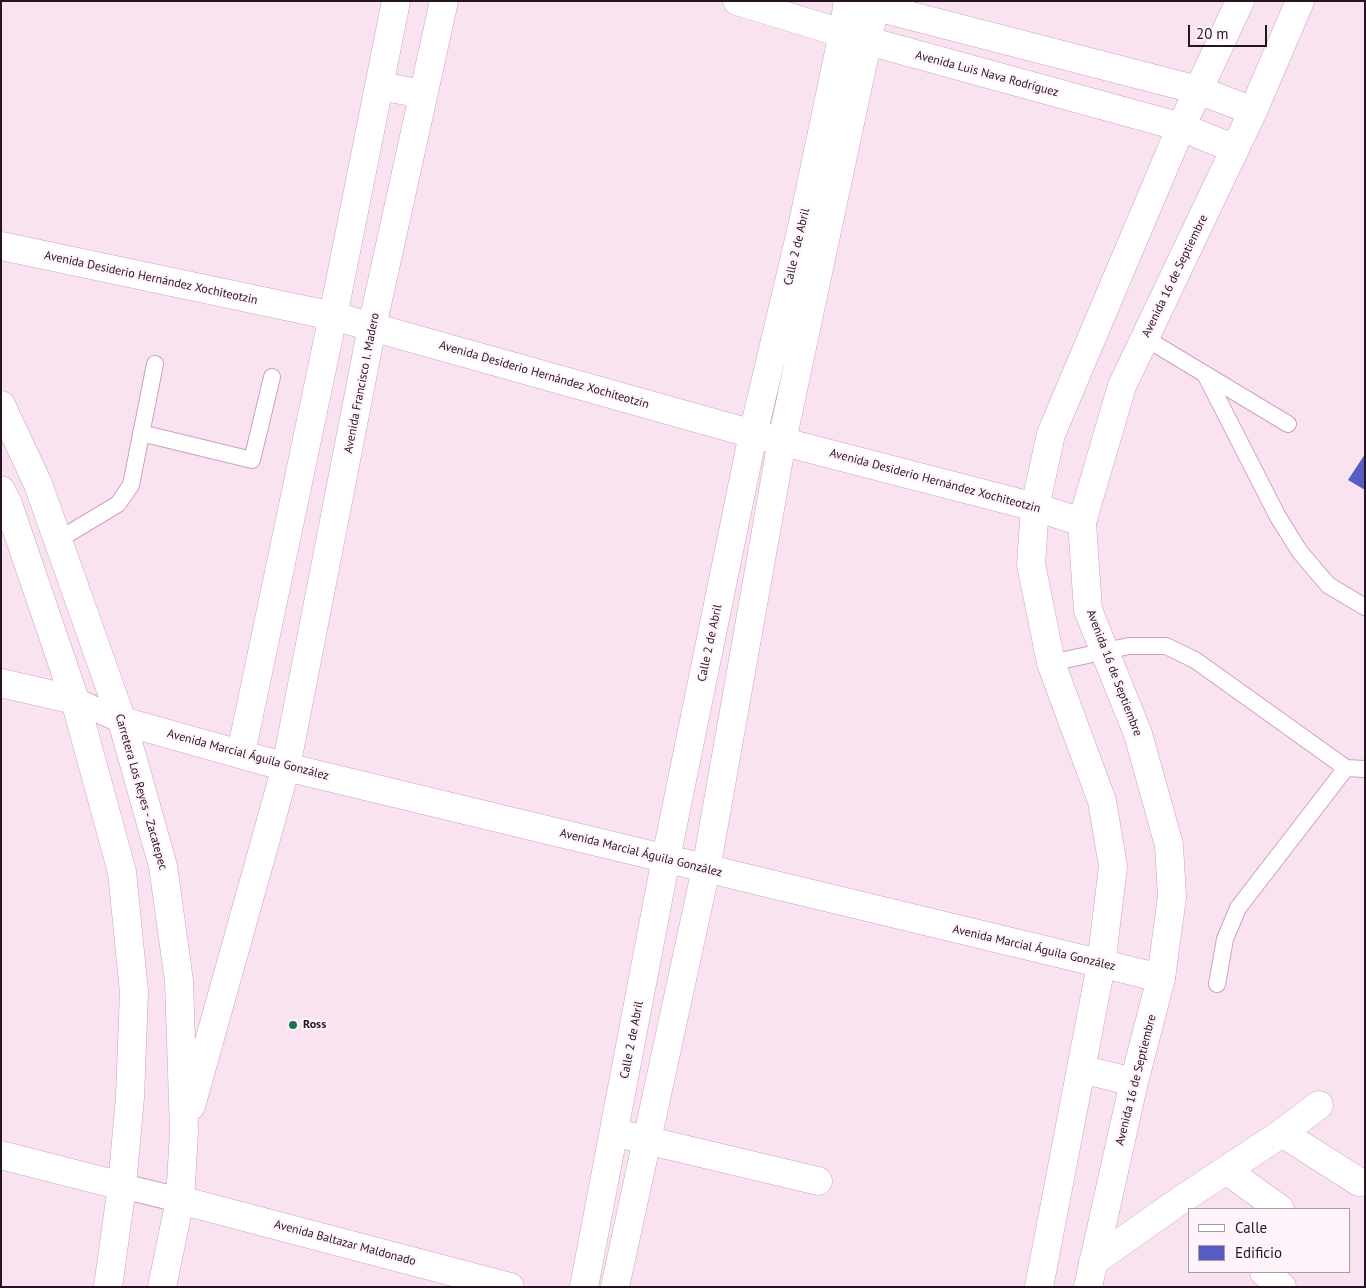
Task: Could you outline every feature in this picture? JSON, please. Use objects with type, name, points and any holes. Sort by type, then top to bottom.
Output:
[{"type":"street","points":[[241,753],[333,316],[396,1]]},
{"type":"street","name":"Avenida Francisco I. Madero","points":[[184,1131],[286,767],[372,327],[444,1]]},
{"type":"street","name":"Avenida Luis Nava Rodríguez","points":[[737,1],[855,37],[1181,127],[1235,149]]},
{"type":"street","name":"Calle 2 de Abril","points":[[584,1287],[666,858],[753,434],[815,226],[849,128],[855,37],[848,1]]},
{"type":"street","points":[[1039,1287],[1101,965],[1112,866],[1102,801],[1051,663],[1031,564],[1035,506],[1051,434],[1181,127],[1240,1]]},
{"type":"street","name":"Avenida 16 de Septiembre","points":[[1091,1274],[1134,1082],[1161,978],[1172,897],[1169,845],[1138,734],[1088,610],[1082,522],[1122,386],[1253,111],[1300,1]]},
{"type":"street","points":[[869,3],[1198,90],[1253,111]]},
{"type":"street","name":"Calle 2 de Abril","points":[[615,1287],[706,869],[782,441],[815,226],[823,122],[869,3]]},
{"type":"street","points":[[379,86],[423,94]]},
{"type":"street","points":[[823,122],[849,128]]},
{"type":"street","name":"Avenida Desiderio Hernández Xochiteotzin","points":[[1,246],[333,316],[753,434],[1035,506],[1082,522]]},
{"type":"street","name":"Carretera Los Reyes - Zacatepec","points":[[1,405],[38,484],[122,721],[163,866],[179,981],[184,1131],[180,1200],[162,1287]]},
{"type":"street","points":[[1,490],[8,504],[75,700],[122,872],[133,982],[130,1097],[122,1186],[108,1287]]},
{"type":"street","points":[[291,515],[334,525]]},
{"type":"street","points":[[708,653],[743,660]]},
{"type":"street","points":[[1,683],[75,700],[122,721]]},
{"type":"street","name":"Avenida Marcial Águila González","points":[[122,721],[286,767],[1161,978]]},
{"type":"street","points":[[1081,1070],[1134,1082]]},
{"type":"street","points":[[1091,1274],[1184,1207],[1226,1170],[1320,1105]]},
{"type":"street","points":[[614,1132],[818,1181]]},
{"type":"street","points":[[1282,1133],[1359,1182]]},
{"type":"street","points":[[1,1155],[180,1200]]},
{"type":"street","points":[[1226,1170],[1279,1208]]},
{"type":"street","name":"Avenida Baltazar Maldonado","points":[[180,1200],[510,1287]]},
{"type":"street","points":[[1265,1273],[1282,1287]]},
{"type":"lane","points":[[1145,338],[1288,424]]},
{"type":"lane","points":[[58,540],[118,504],[131,486],[155,364]]},
{"type":"lane","points":[[1205,374],[1278,517],[1300,552],[1328,585],[1365,607]]},
{"type":"lane","points":[[141,433],[252,460],[272,377]]},
{"type":"lane","points":[[1051,663],[1129,646],[1166,646],[1195,660],[1346,768],[1365,769]]},
{"type":"lane","points":[[1217,984],[1225,939],[1238,908],[1346,768]]},
{"type":"building","points":[[1365,454],[1365,490],[1348,480]]},
{"type":"place","name":"Ross","points":[[293,1025]]}]
